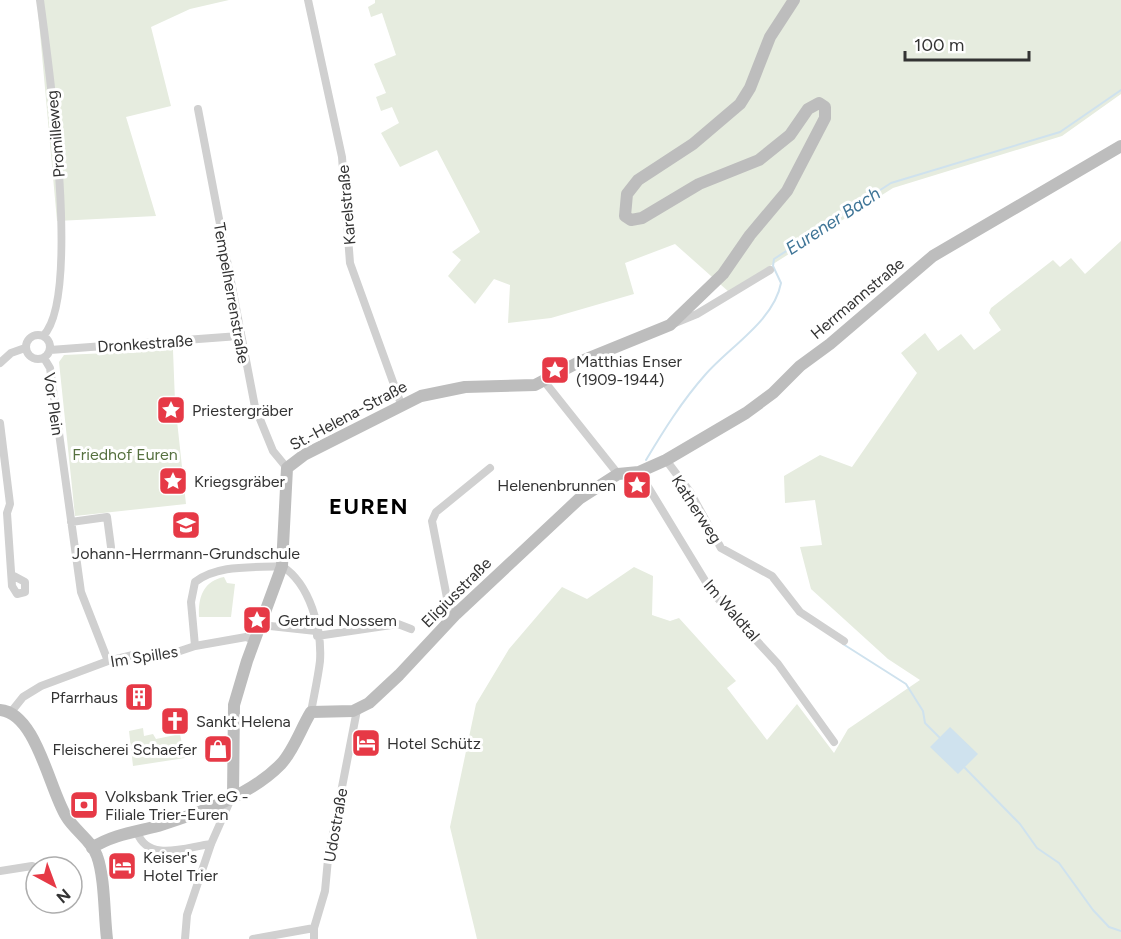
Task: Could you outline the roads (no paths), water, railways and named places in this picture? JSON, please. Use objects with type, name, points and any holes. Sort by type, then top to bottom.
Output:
[{"type":"street","name":"Promilleweg","points":[[40,0],[59,156],[60,269],[57,310],[50,330],[43,336]]},
{"type":"street","name":"Karelstraße","points":[[308,0],[342,157],[350,262],[402,404]]},
{"type":"street","points":[[670,325],[723,274],[750,235],[787,191],[825,118],[824,105],[814,104],[808,109],[790,135],[759,160],[699,184],[642,218],[631,220],[624,216],[627,194],[638,180],[693,144],[740,104],[750,88],[770,37],[794,0]]},
{"type":"street","name":"Tempelherrenstraße","points":[[198,109],[239,336],[255,407],[273,451],[286,472]]},
{"type":"street","name":"Herrmannstraße","points":[[618,474],[639,472],[666,460],[767,398],[800,366],[830,344],[933,256],[1121,146]]},
{"type":"street","points":[[670,325],[697,314],[770,270]]},
{"type":"street","name":"St.-Helena-Straße","points":[[185,939],[187,915],[225,807],[233,796],[234,705],[254,640],[282,566],[286,472],[304,456],[421,396],[465,387],[518,387],[544,381],[579,362],[670,325]]},
{"type":"street","points":[[0,363],[10,354],[25,348],[33,336],[43,336],[48,340],[47,354],[37,360],[30,357],[25,348]]},
{"type":"street","name":"Dronkestraße","points":[[47,354],[239,336]]},
{"type":"street","name":"Vor Plein","points":[[47,354],[81,592],[108,661]]},
{"type":"street","points":[[544,381],[618,474]]},
{"type":"street","points":[[0,423],[10,504],[7,513],[12,575]]},
{"type":"street","name":"Katherweg","points":[[666,460],[690,492],[721,548],[772,576],[800,612],[844,641]]},
{"type":"street","points":[[456,614],[448,603],[432,521],[436,512],[490,468]]},
{"type":"street","name":"Im Waldtal","points":[[639,472],[712,592],[766,650],[834,742]]},
{"type":"street","name":"Eligiusstraße","points":[[357,710],[390,685],[456,614],[540,532],[579,499],[618,474]]},
{"type":"street","points":[[71,522],[107,517],[111,547]]},
{"type":"street","points":[[92,848],[110,838],[137,832],[233,796],[281,763],[311,712],[320,660],[317,633],[306,589],[282,566],[230,569],[210,573],[195,582],[191,602],[195,646]]},
{"type":"street","points":[[261,625],[317,633],[398,624],[411,629]]},
{"type":"street","name":"Im Spilles","points":[[6,711],[40,686],[108,661],[133,655],[168,655],[195,646],[246,638],[254,640]]},
{"type":"street","points":[[311,712],[357,710]]},
{"type":"street","name":"Udostraße","points":[[314,939],[314,928],[326,891],[328,859],[357,710]]},
{"type":"street","points":[[6,711],[22,720],[65,815],[92,848],[99,864],[107,939]]},
{"type":"street","points":[[137,832],[141,842],[151,850],[162,851],[211,844]]},
{"type":"street","points":[[0,871],[24,867]]},
{"type":"street","points":[[253,939],[314,928]]},
{"type":"water","points":[[950,727],[978,754],[958,774],[930,747]]},
{"type":"waterway","name":"Eurener Bach","points":[[646,460],[697,385],[770,309],[781,283],[773,266],[774,259],[891,183],[1060,132],[1121,90]]},
{"type":"waterway","points":[[843,644],[906,684],[923,711],[925,723],[940,738]]},
{"type":"waterway","points":[[963,766],[1020,824],[1037,848],[1059,863],[1093,910],[1109,927],[1121,931]]},
{"type":"place","name":"Matthias Enser (1909-1944)","points":[[555,370]]},
{"type":"place","name":"Priestergräber","points":[[171,410]]},
{"type":"place","name":"Kriegsgräber","points":[[173,481]]},
{"type":"place","name":"Helenenbrunnen","points":[[637,485]]},
{"type":"place","name":"Johann-Herrmann-Grundschule","points":[[186,525]]},
{"type":"place","name":"Gertrud Nossem","points":[[257,620]]},
{"type":"place","name":"Pfarrhaus","points":[[139,697]]},
{"type":"place","name":"Sankt Helena","points":[[175,721]]},
{"type":"place","name":"Hotel Schütz","points":[[366,743]]},
{"type":"place","name":"Fleischerei Schaefer","points":[[218,749]]},
{"type":"place","name":"Volksbank Trier eG - Filiale Trier-Euren","points":[[84,805]]},
{"type":"place","name":"Keiser's Hotel Trier","points":[[122,866]]},
{"type":"district","name":"EUREN","points":[[369,506]]},
{"type":"park label","name":"Friedhof Euren","points":[[125,454]]}]
